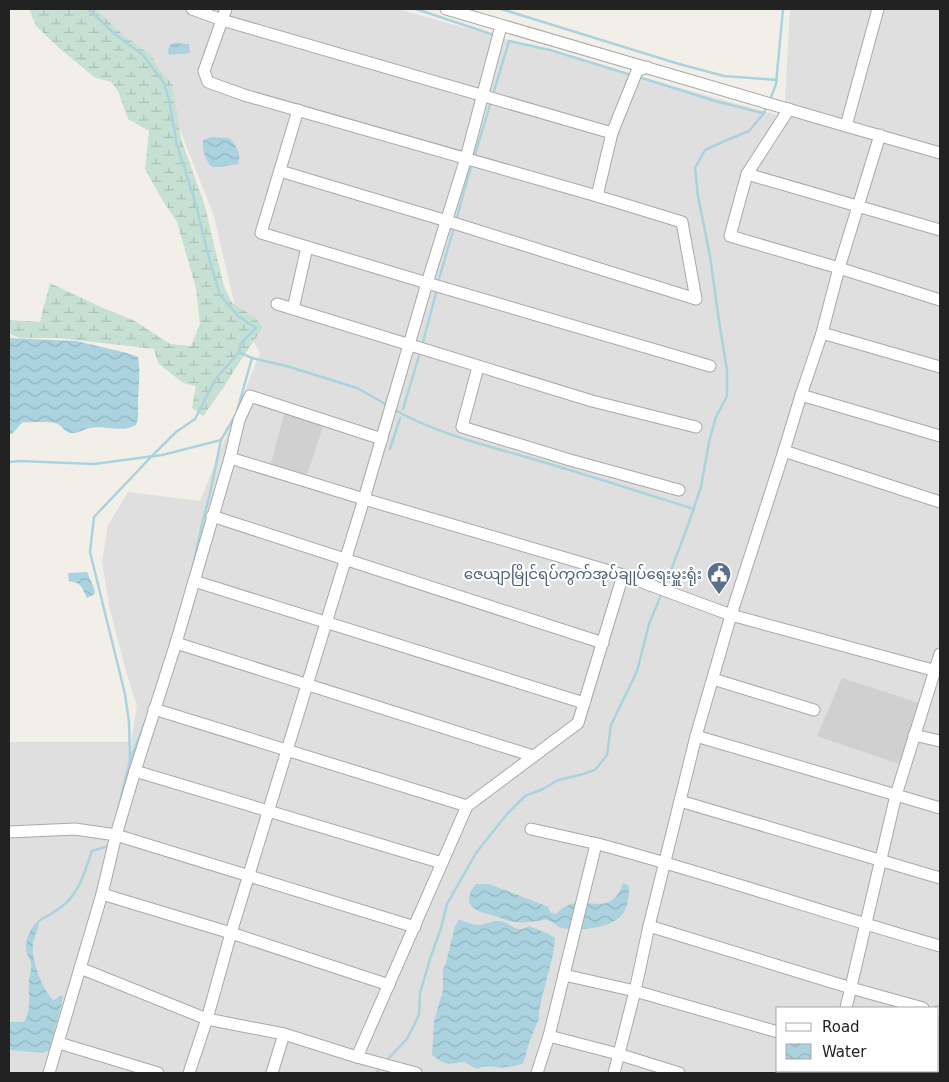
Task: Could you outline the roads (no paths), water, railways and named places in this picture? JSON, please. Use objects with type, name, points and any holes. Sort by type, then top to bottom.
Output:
[{"type":"street","points":[[192,9],[222,20],[612,133]]},
{"type":"street","points":[[226,9],[204,71],[208,82],[682,222],[696,299],[280,171]]},
{"type":"street","points":[[446,9],[940,153]]},
{"type":"street","points":[[846,126],[878,9]]},
{"type":"street","points":[[189,1073],[207,1019],[231,933],[346,559],[427,283],[466,158],[502,26]]},
{"type":"street","points":[[597,196],[612,133],[637,71],[647,67]]},
{"type":"street","points":[[785,108],[747,174],[730,236],[940,300]]},
{"type":"street","points":[[298,110],[261,233],[710,366]]},
{"type":"street","points":[[614,1073],[696,736],[732,615],[822,333],[839,268],[880,135]]},
{"type":"street","points":[[747,174],[940,230]]},
{"type":"street","points":[[293,309],[307,247]]},
{"type":"street","points":[[277,304],[592,401],[696,427]]},
{"type":"street","points":[[822,333],[940,367]]},
{"type":"street","points":[[478,367],[462,427],[570,460],[679,490]]},
{"type":"street","points":[[801,395],[940,436]]},
{"type":"street","points":[[49,1073],[102,894],[116,835],[154,708],[176,643],[230,458],[239,420],[250,396],[382,438]]},
{"type":"street","points":[[784,451],[940,502]]},
{"type":"street","points":[[230,458],[624,575],[732,615],[938,671]]},
{"type":"street","points":[[212,516],[603,643]]},
{"type":"street","points":[[357,1057],[467,806],[578,723],[624,575]]},
{"type":"street","points":[[194,581],[584,704]]},
{"type":"street","points":[[176,643],[533,756]]},
{"type":"street","points":[[846,1007],[896,795],[914,735],[938,671],[940,654]]},
{"type":"street","points":[[713,679],[814,710]]},
{"type":"street","points":[[154,708],[467,806]]},
{"type":"street","points":[[914,735],[940,741]]},
{"type":"street","points":[[696,736],[940,808]]},
{"type":"street","points":[[135,771],[442,863]]},
{"type":"street","points":[[680,801],[940,878]]},
{"type":"street","points":[[9,832],[75,829],[116,835],[415,927]]},
{"type":"street","points":[[531,830],[596,844],[664,863],[940,946]]},
{"type":"street","points":[[537,1073],[549,1036],[596,844]]},
{"type":"street","points":[[102,894],[231,933],[389,986]]},
{"type":"street","points":[[649,926],[919,1007]]},
{"type":"street","points":[[80,968],[207,1019],[284,1034],[416,1073]]},
{"type":"street","points":[[564,975],[635,991],[776,1031]]},
{"type":"street","points":[[272,1073],[284,1034]]},
{"type":"street","points":[[549,1036],[618,1054],[679,1073]]},
{"type":"street","points":[[59,1043],[158,1073]]},
{"type":"water","points":[[175,43],[189,44],[190,53],[169,55],[170,45]]},
{"type":"water","points":[[211,137],[229,138],[232,140],[239,153],[238,164],[212,167],[209,164],[204,152],[203,140]]},
{"type":"water","points":[[9,338],[76,341],[138,357],[138,420],[136,425],[119,429],[90,428],[71,433],[55,423],[23,422],[9,435]]},
{"type":"water","points":[[87,572],[95,594],[87,598],[79,585],[69,581],[68,573]]},
{"type":"water","points":[[623,883],[629,886],[629,890],[627,904],[622,915],[607,925],[592,928],[563,928],[546,920],[511,921],[478,911],[469,902],[472,889],[476,884],[489,884],[548,907],[551,913],[556,914],[574,903],[598,904],[612,900],[618,894]]},
{"type":"water","points":[[459,920],[479,925],[499,921],[517,929],[529,926],[555,938],[539,1018],[523,1064],[510,1067],[484,1066],[477,1069],[464,1062],[448,1064],[432,1055],[434,1021],[443,990],[443,969],[455,926]]},
{"type":"water","points":[[39,921],[33,944],[36,965],[45,989],[54,1000],[61,995],[63,997],[62,1003],[49,1050],[43,1053],[9,1050],[9,1022],[24,1022],[28,1012],[31,965],[26,944],[31,929]]},
{"type":"waterway","points":[[88,9],[116,35],[143,55],[164,83],[177,145],[195,201],[220,295],[238,316],[256,328],[241,343],[239,352],[252,358],[237,411]]},
{"type":"waterway","points":[[416,9],[491,34]]},
{"type":"waterway","points":[[501,9],[724,76],[777,80]]},
{"type":"waterway","points":[[770,100],[776,84],[783,9]]},
{"type":"waterway","points":[[494,91],[509,41],[550,50],[628,74]]},
{"type":"waterway","points":[[642,78],[715,101],[763,113]]},
{"type":"waterway","points":[[474,158],[490,105]]},
{"type":"waterway","points":[[665,586],[701,487],[709,442],[716,417],[727,396],[727,370],[695,168],[705,150],[749,131],[764,113],[766,107]]},
{"type":"waterway","points":[[457,217],[472,163]]},
{"type":"waterway","points":[[439,279],[453,231]]},
{"type":"waterway","points":[[423,342],[436,293]]},
{"type":"waterway","points":[[118,809],[130,760],[129,722],[125,694],[90,552],[94,517],[176,432],[195,419],[215,380],[239,352]]},
{"type":"waterway","points":[[403,409],[419,356]]},
{"type":"waterway","points":[[252,358],[290,367],[357,388],[389,406]]},
{"type":"waterway","points":[[393,409],[409,418],[462,438],[694,509]]},
{"type":"waterway","points":[[193,566],[221,440],[235,416]]},
{"type":"waterway","points":[[390,449],[400,418]]},
{"type":"waterway","points":[[9,462],[94,464],[162,455],[221,440]]},
{"type":"waterway","points":[[387,1060],[407,1039],[419,1015],[420,993],[447,904],[476,853],[507,814],[525,796],[543,789],[558,780],[595,770],[607,755],[611,725],[637,671],[649,624],[662,593]]},
{"type":"waterway","points":[[130,760],[146,720]]},
{"type":"waterway","points":[[39,921],[60,908],[71,898],[82,879],[92,851],[108,845]]},
{"type":"waterway","points":[[376,1073],[382,1067]]},
{"type":"place","name":"ဇေယျာမြိုင်ရပ်ကွက်အုပ်ချုပ်ရေးမှူးရုံး","points":[[719,595]]}]
